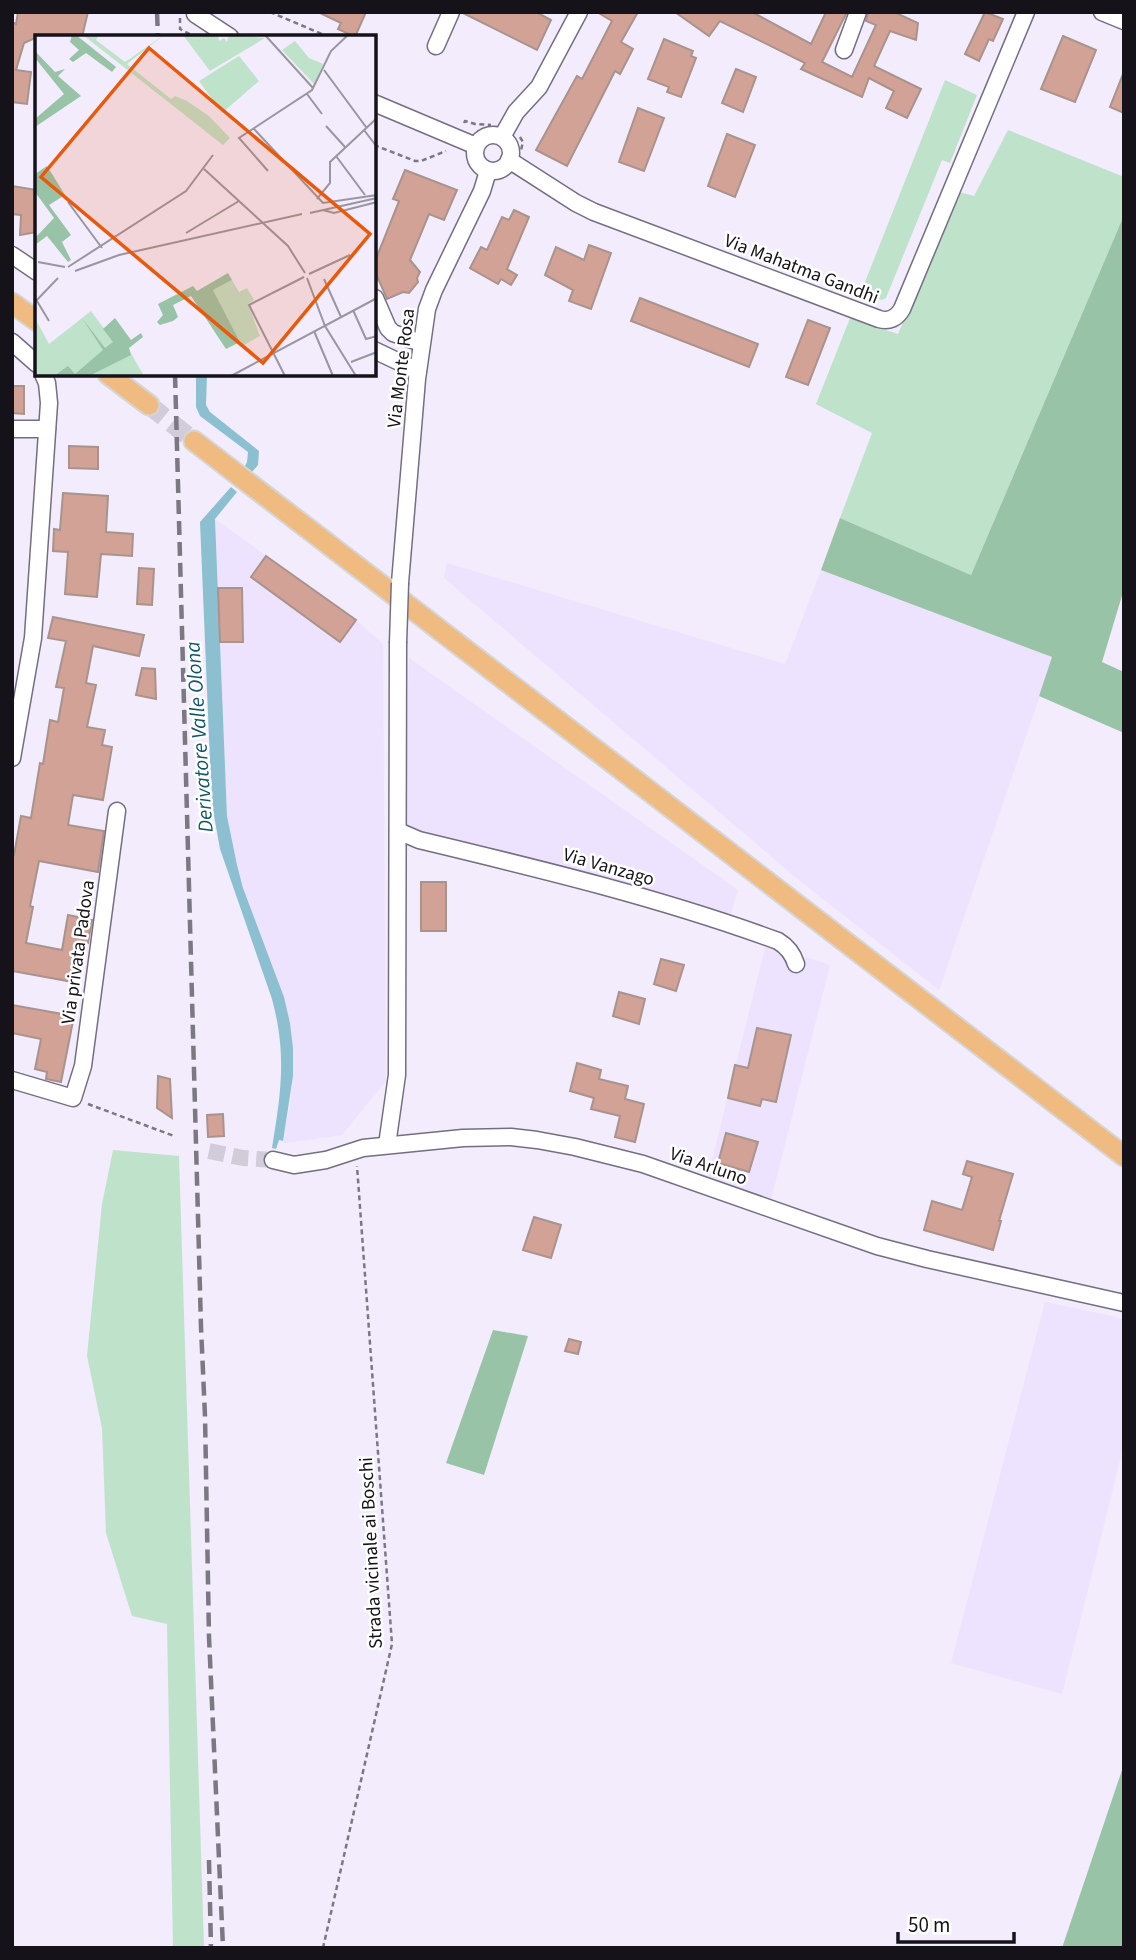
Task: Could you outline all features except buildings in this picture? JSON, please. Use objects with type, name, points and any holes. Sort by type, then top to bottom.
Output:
[{"type":"main road","points":[[12,303],[35,320]]},
{"type":"main road","points":[[111,376],[149,405]]},
{"type":"main road","points":[[194,441],[1124,1156]]},
{"type":"street","points":[[436,46],[452,12]]},
{"type":"street","points":[[502,137],[511,119],[539,87],[579,12]]},
{"type":"street","points":[[844,50],[858,12]]},
{"type":"street","name":"Via Mahatma Gandhi","points":[[515,155],[576,203],[594,212],[879,319],[890,320],[902,309],[1026,12]]},
{"type":"street","points":[[1102,12],[1124,21]]},
{"type":"street","points":[[187,13],[226,35]]},
{"type":"street","points":[[376,104],[476,146]]},
{"type":"street","points":[[490,135],[502,137],[509,145],[511,155],[515,155],[499,170],[488,171],[482,168],[475,158],[479,141],[490,135]]},
{"type":"street","name":"Via Monte Rosa","points":[[398,831],[400,583],[421,343],[427,309],[434,290],[482,191],[488,171]]},
{"type":"street","points":[[12,255],[35,271]]},
{"type":"street","points":[[376,300],[388,328],[393,333],[421,343]]},
{"type":"street","points":[[12,342],[35,362]]},
{"type":"street","points":[[376,351],[417,375]]},
{"type":"street","points":[[376,361],[417,375]]},
{"type":"street","points":[[12,758],[33,638],[50,377]]},
{"type":"street","points":[[12,429],[47,429]]},
{"type":"street","name":"Via privata Padova","points":[[73,1098],[82,1066],[117,811]]},
{"type":"street","points":[[387,1145],[397,1075],[398,831]]},
{"type":"street","name":"Via Vanzago","points":[[398,831],[419,840],[566,875],[727,923],[785,946],[793,955],[796,964]]},
{"type":"street","points":[[12,1080],[73,1098]]},
{"type":"street","name":"Via Arluno","points":[[273,1160],[294,1165],[387,1145],[463,1138],[511,1137],[575,1147],[643,1164],[877,1246],[1119,1300]]},
{"type":"path","points":[[270,12],[324,35]]},
{"type":"path","points":[[187,13],[180,29],[192,35]]},
{"type":"path","points":[[376,146],[421,161],[451,150],[465,121],[492,125],[500,113],[523,125],[518,135],[523,142],[515,155]]},
{"type":"path","points":[[73,1098],[174,1136]]},
{"type":"path","name":"Strada vicinale ai Boschi","points":[[323,1948],[392,1644],[356,1150]]},
{"type":"shaded area","points":[[215,519],[356,620],[383,644],[386,1081],[342,1135],[285,1143],[283,1141],[291,1097],[293,1049],[290,1023],[284,997],[243,888],[227,816]]},
{"type":"shaded area","points":[[447,563],[785,664],[821,570],[1053,657],[939,990],[800,881],[444,578]]},
{"type":"shaded area","points":[[409,658],[738,890],[730,917],[420,834],[404,827]]},
{"type":"shaded area","points":[[766,944],[830,965],[771,1200],[708,1176]]},
{"type":"shaded area","points":[[1045,1302],[1124,1320],[1124,1444],[1062,1694],[951,1663]]},
{"type":"green space","points":[[945,80],[977,95],[950,163],[942,160],[886,298],[882,300],[861,292]]},
{"type":"green space","points":[[1008,130],[1124,177],[1124,215],[971,575],[840,518],[872,433],[816,404],[850,318],[898,334],[959,192],[974,196]]},
{"type":"green space","points":[[1124,215],[1124,589],[1102,662],[1124,672],[1124,733],[1039,696],[1052,657],[821,570],[840,518],[971,575]]},
{"type":"green space","points":[[113,1150],[179,1156],[204,1948],[173,1948],[167,1624],[132,1616],[106,1533],[102,1428],[87,1356],[102,1204]]},
{"type":"green space","points":[[493,1330],[528,1336],[484,1475],[446,1463]]},
{"type":"green space","points":[[1124,1763],[1124,1948],[1062,1948],[1122,1770]]},
{"type":"water","points":[[196,376],[207,376],[206,405],[210,412],[259,451],[258,465],[252,472],[245,466],[248,452],[200,416],[196,407]]},
{"type":"water","points":[[231,487],[237,492],[215,519],[227,816],[243,888],[284,997],[290,1023],[293,1076],[283,1141],[279,1140],[276,1149],[272,1148],[281,1074],[277,1019],[220,849],[213,810],[200,522]]},
{"type":"tunnel","points":[[149,405],[194,441]]},
{"type":"tunnel","points":[[209,1151],[243,1158],[273,1160]]},
{"type":"railway","points":[[157,12],[158,35]]},
{"type":"railway","points":[[175,376],[209,1637],[223,1948]]},
{"type":"railway","points":[[209,1860],[211,1948]]},
{"type":"water label","name":"Derivatore Valle Olona","points":[[199,737]]}]
